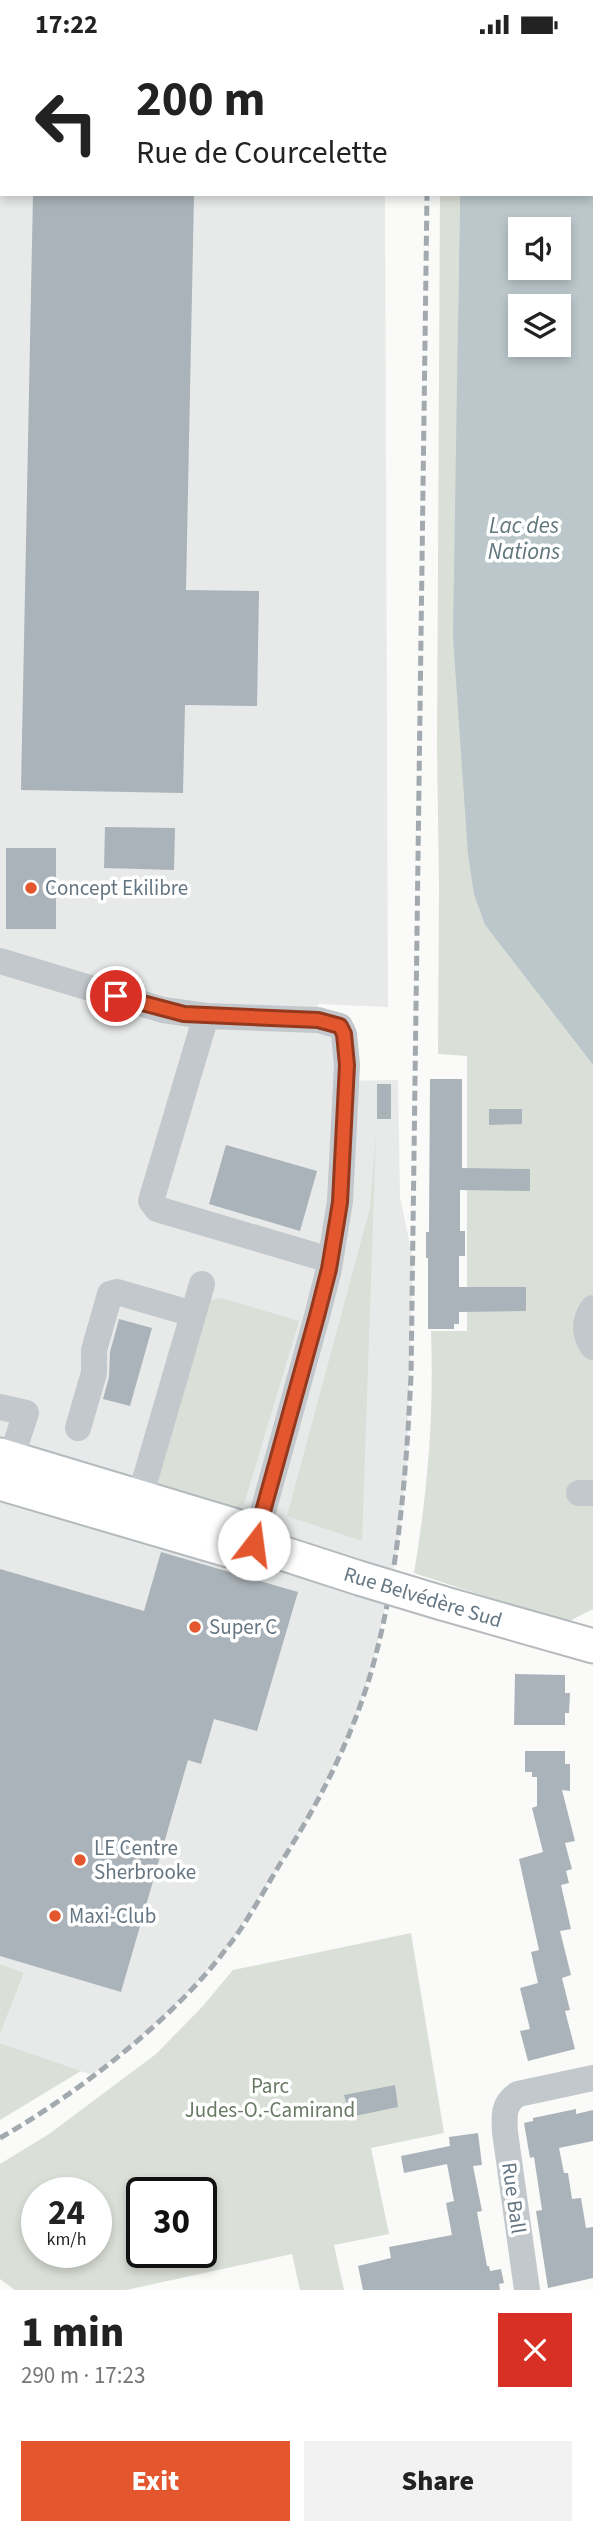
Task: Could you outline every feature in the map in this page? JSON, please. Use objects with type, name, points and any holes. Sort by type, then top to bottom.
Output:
[{"type":"main road","name":"Rue Belvédère Sud","points":[[3,1474],[228,1550],[254,1544]]},
{"type":"main road","name":"Rue Belvédère Sud","points":[[3,1474],[140,1497],[236,1526],[254,1544],[442,1603],[593,1646]]},
{"type":"street","points":[[0,961],[163,1010],[206,1016],[318,1020],[340,1026],[344,1034],[347,1065],[340,1202],[330,1260],[254,1544]]},
{"type":"street","points":[[206,1016],[151,1201],[157,1209],[174,1215],[330,1260]]},
{"type":"street","points":[[140,1497],[202,1284]]},
{"type":"street","points":[[78,1428],[94,1373],[94,1350],[110,1294],[117,1292],[193,1314]]},
{"type":"street","points":[[593,1308],[587,1319],[586,1330],[593,1347]]},
{"type":"street","points":[[0,1407],[26,1413],[3,1474]]},
{"type":"street","name":"Rue Ball","points":[[527,2290],[505,2132],[506,2106],[510,2099],[518,2094],[593,2078]]},
{"type":"shaded area","points":[[0,196],[385,196],[388,1007],[318,1004],[318,1019],[330,1022],[346,1081],[398,1080],[400,1197],[413,1259],[407,1465],[397,1554],[372,1668],[351,1732],[305,1824],[227,1949],[184,1997],[137,2041],[92,2075],[0,2043],[0,2034],[24,1974],[0,1964]]},
{"type":"green space","points":[[440,196],[460,196],[458,314],[485,925],[593,1065],[593,1609],[566,1623],[414,1573],[429,1452],[431,1331],[467,1331],[467,1056],[438,1054]]},
{"type":"green space","points":[[376,1134],[362,1541],[287,1516],[370,1208]]},
{"type":"green space","points":[[221,1298],[299,1321],[244,1504],[236,1510],[152,1483],[210,1300]]},
{"type":"green space","name":"Parc Judes-O.-Camirand","points":[[411,1933],[444,2133],[371,2148],[389,2234],[334,2245],[344,2290],[300,2290],[292,2254],[126,2290],[15,2290],[0,2279],[0,2164],[49,2134],[156,2054],[202,2007],[233,1970]]},
{"type":"green space","points":[[0,1964],[24,1973],[0,2034]]},
{"type":"green space","points":[[0,2043],[81,2071],[0,2120]]},
{"type":"water","name":"Lac des Nations","points":[[460,196],[593,196],[593,1065],[485,925],[474,894],[468,854],[453,637]]},
{"type":"building","points":[[33,196],[194,196],[186,590],[259,591],[257,706],[185,705],[183,793],[21,790]]},
{"type":"building","points":[[105,827],[175,828],[174,870],[104,868]]},
{"type":"building","name":"Concept Ekilibre","points":[[6,848],[56,848],[56,929],[6,929]]},
{"type":"building","points":[[430,1079],[462,1079],[462,1168],[530,1169],[530,1191],[460,1190],[460,1231],[465,1231],[465,1256],[459,1256],[459,1287],[526,1287],[526,1311],[459,1312],[459,1324],[454,1324],[454,1329],[428,1329],[426,1232],[429,1232]]},
{"type":"building","points":[[377,1084],[391,1084],[391,1119],[377,1119]]},
{"type":"building","points":[[489,1109],[522,1109],[522,1124],[489,1125]]},
{"type":"building","points":[[226,1145],[317,1171],[300,1231],[209,1204]]},
{"type":"building","points":[[119,1319],[152,1328],[130,1406],[103,1399],[109,1377],[110,1352]]},
{"type":"building","name":"LE Centre Sherbrooke","points":[[161,1552],[298,1592],[257,1731],[214,1719],[201,1764],[188,1760],[121,1992],[0,1956],[0,1569],[144,1611]]},
{"type":"building","points":[[515,1674],[565,1675],[565,1693],[570,1693],[565,1725],[514,1725]]},
{"type":"building","points":[[525,1751],[565,1751],[565,1764],[570,1764],[570,1791],[562,1790],[575,1841],[565,1843],[572,1869],[566,1871],[569,1883],[561,1885],[571,1929],[560,1931],[571,1975],[562,1978],[570,2010],[565,2011],[575,2049],[528,2061],[520,2031],[530,2029],[520,1988],[538,1983],[531,1952],[539,1950],[519,1859],[543,1852],[532,1808],[537,1806],[537,1777],[532,1777],[532,1772],[525,1772]]},
{"type":"building","points":[[395,2085],[398,2107],[350,2117],[344,2095]]},
{"type":"building","points":[[576,2109],[576,2114],[593,2110],[593,2141],[559,2148],[564,2173],[568,2173],[572,2199],[581,2198],[586,2228],[593,2227],[593,2278],[548,2288],[536,2211],[542,2210],[534,2157],[530,2158],[524,2123],[533,2121],[533,2118]]},
{"type":"building","points":[[478,2133],[482,2165],[473,2166],[482,2211],[477,2212],[487,2266],[490,2271],[501,2269],[504,2283],[499,2284],[500,2290],[363,2290],[358,2266],[391,2258],[389,2247],[452,2235],[446,2203],[454,2201],[447,2164],[404,2173],[401,2156],[450,2146],[449,2137]]},
{"type":"railway","points":[[0,2138],[60,2100],[122,2054],[179,2002],[234,1939],[294,1841],[333,1770],[364,1695],[381,1633],[400,1523],[411,1376],[427,196]]},
{"type":"place","name":"Concept Ekilibre","points":[[31,888]]},
{"type":"place","name":"Super C","points":[[195,1627]]},
{"type":"place","name":"LE Centre Sherbrooke","points":[[80,1860]]},
{"type":"place","name":"Maxi-Club","points":[[55,1916]]},
{"type":"route","points":[[116,996],[184,1014],[330,1022],[340,1026],[344,1034],[347,1065],[340,1202],[329,1269],[254,1544]]}]
